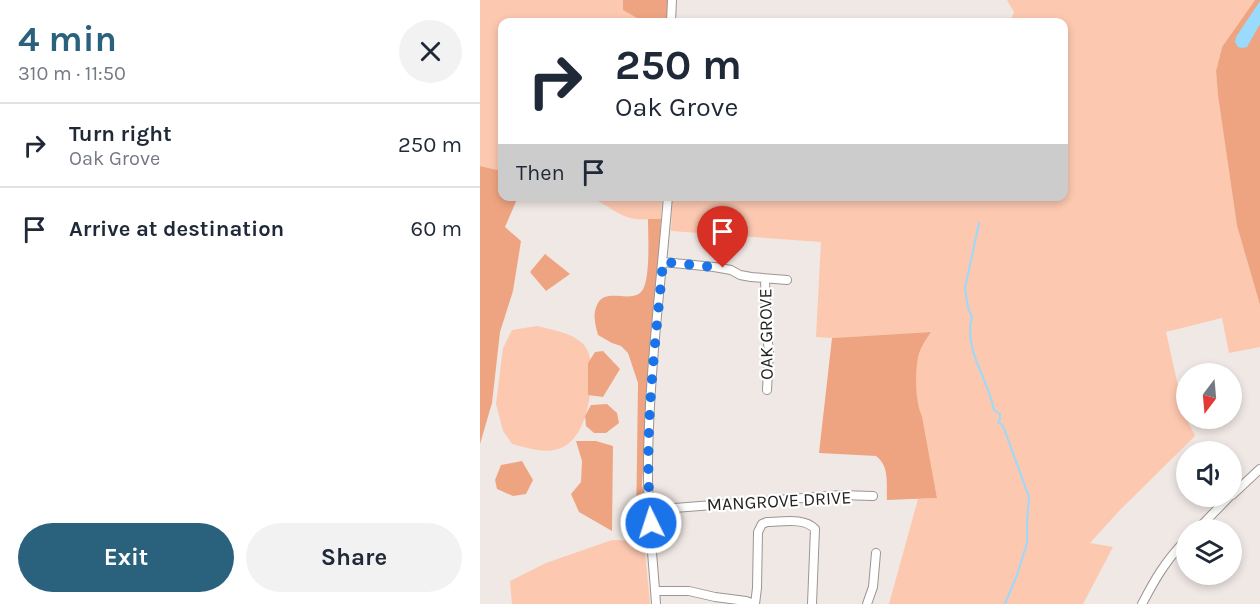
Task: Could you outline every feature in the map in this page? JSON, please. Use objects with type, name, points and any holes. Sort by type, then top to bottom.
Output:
[{"type":"street","points":[[671,18],[672,0]]},
{"type":"street","points":[[656,604],[649,510],[649,421],[668,201]]},
{"type":"street","name":"OAK GROVE","points":[[663,262],[723,268],[745,276],[787,280]]},
{"type":"street","name":"OAK GROVE","points":[[765,279],[766,336],[769,351],[767,390]]},
{"type":"street","points":[[1242,486],[1260,469]]},
{"type":"street","name":"MANGROVE DRIVE","points":[[649,510],[841,495],[873,496]]},
{"type":"street","points":[[1208,519],[1220,507]]},
{"type":"street","points":[[655,591],[688,591],[755,604],[760,527],[766,522],[804,522],[815,529],[812,604]]},
{"type":"street","points":[[1142,604],[1160,570],[1176,551]]},
{"type":"street","points":[[867,604],[873,587],[876,553]]},
{"type":"shaded area","points":[[480,0],[672,0],[671,18],[498,18],[498,170],[480,166]]},
{"type":"shaded area","points":[[623,0],[672,0],[671,16],[668,18],[638,18],[623,10]]},
{"type":"shaded area","points":[[1007,0],[1255,0],[1222,47],[1216,71],[1237,226],[1260,305],[1260,347],[1229,353],[1222,318],[1166,332],[1176,377],[1176,429],[1192,429],[1195,436],[1190,441],[1176,441],[1176,455],[1090,543],[1113,547],[1083,604],[889,604],[918,499],[937,498],[916,388],[918,358],[931,332],[816,337],[821,242],[671,231],[672,201],[1068,201],[1068,18],[1012,18],[1014,12]]},
{"type":"shaded area","points":[[1255,0],[1260,0],[1260,305],[1237,226],[1216,71],[1222,47]]},
{"type":"shaded area","points":[[480,166],[498,170],[498,201],[516,201],[505,227],[521,241],[513,291],[500,332],[492,403],[480,444]]},
{"type":"shaded area","points":[[597,201],[662,201],[661,219],[629,218]]},
{"type":"shaded area","points":[[648,219],[661,219],[642,484],[649,530],[636,530],[638,383],[628,353],[621,346],[598,335],[595,315],[598,303],[607,296],[636,295],[644,287],[648,258]]},
{"type":"shaded area","points":[[545,254],[570,274],[546,291],[530,272]]},
{"type":"shaded area","points":[[537,326],[562,332],[580,341],[588,352],[591,362],[590,397],[581,427],[568,444],[551,450],[538,450],[512,444],[503,431],[496,404],[503,348],[512,330]]},
{"type":"shaded area","points":[[931,332],[919,354],[916,388],[937,498],[887,500],[885,470],[876,456],[819,453],[832,338]]},
{"type":"shaded area","points":[[603,351],[620,369],[603,397],[588,395],[588,363],[595,352]]},
{"type":"shaded area","points":[[607,404],[617,413],[619,423],[606,433],[594,433],[586,426],[585,416],[591,405]]},
{"type":"shaded area","points":[[576,441],[596,441],[613,446],[612,531],[579,512],[571,494],[581,482],[582,461]]},
{"type":"shaded area","points":[[522,461],[533,480],[526,494],[513,496],[497,489],[495,480],[501,465]]},
{"type":"shaded area","points":[[612,540],[644,541],[650,604],[512,604],[510,581],[546,563]]},
{"type":"water","points":[[1260,1],[1260,24],[1247,47],[1238,47],[1235,42],[1236,37]]},
{"type":"waterway","points":[[979,223],[965,288],[972,317],[970,329],[973,352],[994,410],[1000,414],[998,422],[1003,426],[1029,497],[1027,543],[1005,604]]},
{"type":"route","points":[[651,523],[648,450],[663,262],[723,268]]}]
